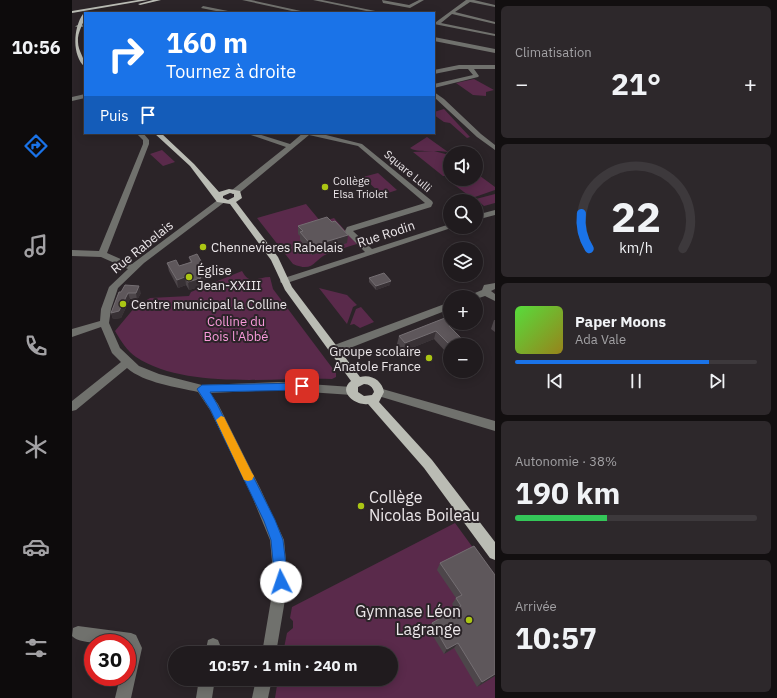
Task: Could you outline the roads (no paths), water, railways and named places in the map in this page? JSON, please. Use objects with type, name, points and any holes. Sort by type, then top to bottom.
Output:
[{"type":"main road","points":[[72,13],[102,0]]},
{"type":"main road","points":[[94,12],[101,10],[104,2],[107,0]]},
{"type":"main road","points":[[80,10],[146,0]]},
{"type":"main road","points":[[96,12],[159,0]]},
{"type":"main road","points":[[72,18],[84,15]]},
{"type":"main road","points":[[82,67],[73,47],[73,39],[77,26],[84,16]]},
{"type":"main road","points":[[158,134],[192,165],[222,196],[232,202],[275,259],[288,288],[357,381]]},
{"type":"main road","points":[[166,134],[222,196]]},
{"type":"main road","points":[[222,196],[235,192],[238,195],[238,198],[232,202]]},
{"type":"main road","points":[[376,397],[358,400],[352,391],[353,385],[357,381],[371,381],[378,386],[376,397],[495,553]]},
{"type":"street","points":[[201,12],[206,0]]},
{"type":"street","points":[[244,0],[305,12]]},
{"type":"street","points":[[316,0],[329,1],[378,12]]},
{"type":"street","points":[[385,0],[385,2],[410,7],[422,0]]},
{"type":"street","points":[[436,23],[469,0],[495,6]]},
{"type":"street","points":[[321,6],[329,1]]},
{"type":"street","points":[[203,7],[228,12]]},
{"type":"street","points":[[452,13],[495,23]]},
{"type":"street","points":[[436,23],[495,35]]},
{"type":"street","points":[[77,26],[84,26]]},
{"type":"street","points":[[435,39],[495,51]]},
{"type":"street","points":[[435,86],[476,76],[470,67]]},
{"type":"street","points":[[435,72],[470,67],[495,67]]},
{"type":"street","points":[[435,95],[455,112],[472,132],[495,148]]},
{"type":"street","points":[[72,99],[84,96]]},
{"type":"street","points":[[102,254],[146,144],[146,140],[140,134]]},
{"type":"street","points":[[251,134],[290,146]]},
{"type":"street","points":[[235,192],[307,134]]},
{"type":"street","name":"Square Lulli","points":[[312,134],[360,145],[429,203],[428,205],[350,229],[349,231],[371,253]]},
{"type":"street","name":"Rue Rabelais","points":[[104,323],[110,294],[118,283],[133,268],[222,196]]},
{"type":"street","points":[[483,216],[495,212]]},
{"type":"street","name":"Rue Rodin","points":[[284,281],[443,228]]},
{"type":"street","points":[[72,253],[102,254],[133,268]]},
{"type":"street","points":[[483,293],[486,292],[487,287],[495,286]]},
{"type":"street","points":[[486,292],[495,298]]},
{"type":"street","points":[[333,350],[443,308]]},
{"type":"street","points":[[72,333],[104,323],[116,350],[126,362],[135,369],[157,378],[202,389],[279,386],[352,391]]},
{"type":"street","points":[[72,407],[126,362]]},
{"type":"street","points":[[202,389],[214,407],[256,492],[277,540],[281,582],[270,646]]},
{"type":"street","points":[[376,397],[495,426]]},
{"type":"street","points":[[78,633],[131,640],[135,648],[122,698]]},
{"type":"street","points":[[204,698],[206,686]]},
{"type":"street","points":[[260,698],[263,686]]},
{"type":"place","name":"Collège Elsa Triolet","points":[[325,187]]},
{"type":"place","name":"Chennevieres Rabelais","points":[[203,247]]},
{"type":"place","name":"Église Jean-XXIII","points":[[189,277]]},
{"type":"place","name":"Centre municipal la Colline","points":[[123,304]]},
{"type":"place","name":"Groupe scolaire Anatole France","points":[[429,358]]},
{"type":"place","name":"Collège Nicolas Boileau","points":[[361,506]]},
{"type":"place","name":"Gymnase Léon Lagrange","points":[[469,620]]},
{"type":"park label","name":"Colline du Bois l'Abbé","points":[[236,328]]}]
